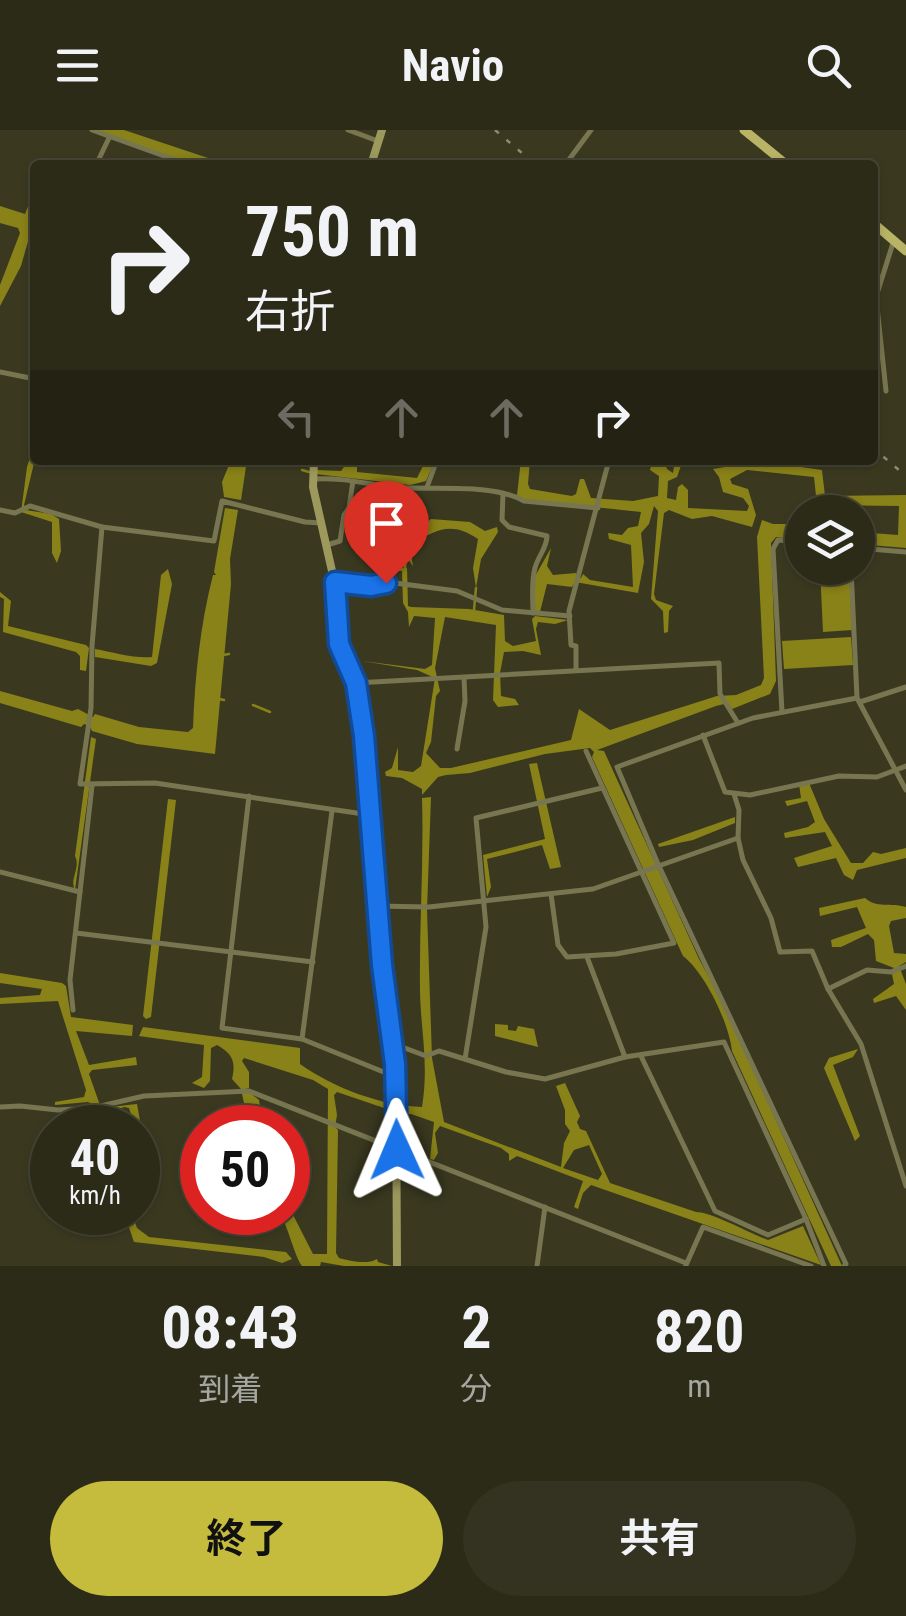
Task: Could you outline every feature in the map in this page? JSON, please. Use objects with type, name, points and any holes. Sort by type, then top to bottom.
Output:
[{"type":"main road","points":[[372,160],[382,130]]},
{"type":"main road","points":[[744,130],[781,160]]},
{"type":"main road","points":[[878,228],[906,251]]},
{"type":"main road","points":[[313,465],[312,479],[335,582],[339,644],[356,683],[370,815],[376,906],[396,1077],[397,1266]]},
{"type":"street","points":[[92,130],[173,160]]},
{"type":"street","points":[[349,130],[378,141]]},
{"type":"street","points":[[569,160],[591,130]]},
{"type":"street","points":[[98,160],[109,138]]},
{"type":"street","points":[[878,291],[893,243]]},
{"type":"street","points":[[878,316],[886,391]]},
{"type":"street","points":[[0,372],[30,379]]},
{"type":"street","points":[[427,487],[435,465]]},
{"type":"street","points":[[576,670],[570,616],[609,465]]},
{"type":"street","points":[[312,479],[504,494],[524,501],[598,508]]},
{"type":"street","points":[[326,545],[340,542],[353,481]]},
{"type":"street","points":[[349,508],[374,512],[388,505],[391,487]]},
{"type":"street","points":[[504,494],[502,520],[510,527],[547,536],[548,544],[536,561],[532,577],[534,612]]},
{"type":"street","points":[[0,510],[14,513],[30,506],[102,528],[214,541],[222,501],[295,520],[321,522]]},
{"type":"street","points":[[102,528],[91,708],[80,784],[160,784],[370,815]]},
{"type":"street","points":[[782,712],[773,549],[778,540],[785,541]]},
{"type":"street","points":[[875,549],[906,552]]},
{"type":"street","points":[[335,582],[371,586],[395,583],[458,591],[502,610],[570,616]]},
{"type":"street","points":[[852,585],[858,700],[906,790]]},
{"type":"street","points":[[356,683],[719,663],[720,694],[738,724]]},
{"type":"street","points":[[457,749],[465,701],[464,678]]},
{"type":"street","points":[[846,1265],[657,865],[617,767],[738,724],[906,687]]},
{"type":"street","points":[[703,735],[725,792],[734,794],[750,795],[839,776],[877,777],[906,766]]},
{"type":"street","points":[[551,894],[558,945],[567,957],[674,942],[586,751]]},
{"type":"street","points":[[74,1010],[70,980],[92,786]]},
{"type":"street","points":[[464,1059],[486,927],[476,818],[602,788]]},
{"type":"street","points":[[734,794],[739,810],[742,860],[770,918],[780,952],[812,950],[828,990],[861,1044],[906,1186]]},
{"type":"street","points":[[248,796],[222,1028],[302,1039],[396,1077]]},
{"type":"street","points":[[302,1039],[332,811]]},
{"type":"street","points":[[376,906],[425,907],[593,889],[738,838]]},
{"type":"street","points":[[0,872],[80,892]]},
{"type":"street","points":[[76,933],[313,962]]},
{"type":"street","points":[[587,956],[625,1058]]},
{"type":"street","points":[[828,990],[867,970],[891,972],[906,966]]},
{"type":"street","points":[[392,1044],[429,1056],[439,1051],[544,1079],[625,1058],[724,1042],[824,1266]]},
{"type":"street","points":[[641,1056],[715,1212],[768,1234],[806,1219]]},
{"type":"street","points":[[0,1107],[92,1108],[144,1096],[249,1091],[686,1265],[708,1228],[811,1266]]},
{"type":"street","points":[[537,1266],[545,1207]]},
{"type":"shaded area","points":[[91,130],[124,130],[214,160],[179,160]]},
{"type":"shaded area","points":[[30,202],[30,237],[21,266],[0,306],[0,285],[20,233],[18,228],[0,223],[0,206],[25,214]]},
{"type":"shaded area","points":[[30,457],[30,465],[34,465],[26,510],[59,519],[61,551],[57,563],[52,553],[52,522],[21,512]]},
{"type":"shaded area","points":[[229,465],[246,465],[241,500],[224,497],[222,482]]},
{"type":"shaded area","points":[[345,465],[357,465],[357,472],[417,478],[424,465],[433,465],[426,481],[410,485],[316,474],[317,470],[341,471]]},
{"type":"shaded area","points":[[520,465],[530,465],[530,489],[572,496],[580,479],[584,479],[591,498],[633,501],[658,496],[659,476],[650,470],[651,465],[666,465],[673,473],[674,465],[681,465],[677,477],[668,481],[667,498],[676,500],[682,484],[688,490],[688,508],[747,511],[749,506],[743,498],[723,492],[713,469],[737,465],[822,470],[825,495],[816,495],[814,477],[747,470],[730,479],[732,484],[748,489],[756,515],[752,527],[712,516],[692,519],[669,510],[664,513],[654,594],[656,600],[673,606],[668,632],[664,633],[663,611],[651,599],[658,511],[654,506],[649,524],[641,533],[644,562],[638,593],[575,582],[572,587],[547,584],[540,612],[535,612],[534,578],[551,548],[547,566],[553,575],[576,573],[581,578],[583,574],[590,580],[633,587],[631,545],[609,539],[608,533],[622,535],[628,528],[638,526],[641,512],[519,499]]},
{"type":"shaded area","points":[[875,495],[906,495],[906,548],[875,545],[875,533],[898,535],[899,506],[875,506]]},
{"type":"shaded area","points":[[225,508],[238,510],[230,559],[215,754],[137,744],[92,731],[84,724],[81,727],[0,703],[0,691],[139,727],[188,732],[193,728],[201,632],[216,575]]},
{"type":"shaded area","points":[[431,519],[470,522],[485,531],[497,527],[498,532],[481,559],[476,588],[473,568],[478,539],[461,530],[438,531],[414,543],[413,566],[399,547],[391,551],[369,550],[369,546],[404,543]]},
{"type":"shaded area","points":[[762,520],[785,524],[785,538],[776,537],[771,543],[776,681],[770,694],[732,709],[728,703],[716,706],[597,750],[604,751],[842,1266],[831,1266],[732,1051],[721,1013],[700,974],[683,956],[592,757],[594,752],[590,748],[545,754],[438,777],[422,795],[422,789],[402,778],[386,776],[385,772],[392,768],[398,747],[398,770],[413,772],[421,766],[435,678],[417,670],[362,661],[425,669],[432,665],[435,618],[414,616],[409,627],[402,571],[383,570],[383,566],[407,568],[408,606],[504,615],[505,641],[513,646],[536,641],[532,619],[535,616],[568,620],[555,624],[538,622],[541,655],[504,652],[501,696],[515,699],[519,705],[498,707],[493,700],[496,625],[445,617],[435,668],[440,691],[426,753],[440,768],[571,740],[579,709],[610,730],[717,696],[736,695],[761,685],[764,678],[757,537]]},
{"type":"shaded area","points":[[168,569],[172,584],[157,663],[151,666],[95,657],[95,649],[152,657],[161,575]]},
{"type":"shaded area","points":[[821,585],[850,585],[852,630],[823,632]]},
{"type":"shaded area","points":[[0,592],[11,601],[8,626],[86,645],[86,671],[80,670],[80,656],[76,652],[3,632],[4,599]]},
{"type":"shaded area","points":[[851,637],[853,665],[784,669],[782,641]]},
{"type":"shaded area","points":[[91,737],[96,739],[75,890],[75,856]]},
{"type":"shaded area","points":[[537,763],[561,867],[550,869],[542,845],[487,859],[491,887],[487,897],[483,855],[545,839],[529,764]]},
{"type":"shaded area","points":[[809,783],[824,819],[851,863],[863,863],[873,852],[906,848],[906,858],[857,870],[853,880],[844,875],[836,858],[798,867],[794,858],[832,846],[825,832],[785,838],[784,833],[815,822],[807,801],[787,806],[785,801],[801,798],[799,784]]},
{"type":"shaded area","points":[[431,797],[427,910],[432,1058],[444,1122],[561,1167],[570,1131],[556,1086],[565,1083],[580,1116],[580,1129],[586,1131],[610,1183],[711,1215],[768,1240],[803,1226],[821,1265],[591,1185],[583,1193],[578,1209],[574,1207],[583,1181],[517,1156],[509,1161],[509,1154],[501,1148],[440,1126],[435,1133],[438,1153],[434,1160],[430,1159],[434,1122],[411,1114],[390,1114],[384,1108],[337,1092],[336,1253],[339,1258],[363,1262],[377,1259],[392,1266],[321,1262],[320,1266],[302,1266],[289,1235],[303,1235],[313,1254],[327,1254],[328,1089],[313,1080],[244,1058],[249,1072],[249,1088],[245,1089],[260,1105],[244,1105],[241,1089],[232,1079],[230,1055],[217,1045],[211,1048],[210,1081],[204,1088],[192,1083],[202,1077],[204,1045],[139,1036],[143,1027],[300,1048],[300,1064],[328,1081],[375,1099],[422,1107],[422,798]],"holes":[[[589,1145],[602,1174],[598,1180],[563,1168],[574,1150]]]},
{"type":"shaded area","points":[[168,799],[176,800],[151,1017],[146,1019],[143,1016]]},
{"type":"shaded area","points":[[735,817],[735,823],[693,840],[659,847],[658,844]]},
{"type":"shaded area","points":[[865,898],[906,907],[906,918],[891,921],[889,926],[894,953],[906,954],[906,962],[899,966],[906,984],[906,1010],[896,996],[874,1003],[873,999],[894,984],[895,972],[876,961],[874,940],[868,934],[841,947],[832,947],[831,940],[866,928],[857,907],[820,916],[819,908]]},
{"type":"shaded area","points":[[0,973],[62,983],[66,986],[71,1017],[133,1025],[132,1036],[76,1031],[89,1065],[136,1057],[137,1065],[92,1070],[89,1074],[100,1105],[55,1105],[84,1097],[86,1090],[58,1001],[0,1004],[0,998],[40,995],[42,989],[0,983]]},
{"type":"shaded area","points":[[495,1024],[508,1025],[508,1030],[516,1031],[518,1026],[534,1029],[538,1047],[495,1036]]},
{"type":"shaded area","points":[[858,1049],[853,1057],[833,1065],[860,1136],[855,1141],[824,1068],[829,1058]]},
{"type":"shaded area","points":[[132,1235],[146,1235],[286,1252],[292,1259],[282,1263],[264,1257],[134,1242]]},
{"type":"waterway","points":[[302,470],[309,472]]},
{"type":"waterway","points":[[405,568],[406,557]]},
{"type":"waterway","points":[[474,610],[476,588]]},
{"type":"waterway","points":[[223,655],[229,654]]},
{"type":"waterway","points":[[219,699],[224,700]]},
{"type":"waterway","points":[[253,705],[270,712]]},
{"type":"railway","points":[[495,130],[530,160]]},
{"type":"railway","points":[[878,452],[906,476]]},
{"type":"route","points":[[386,583],[371,586],[335,582],[339,644],[356,683],[364,736],[376,906],[395,1064],[397,1150]]}]
